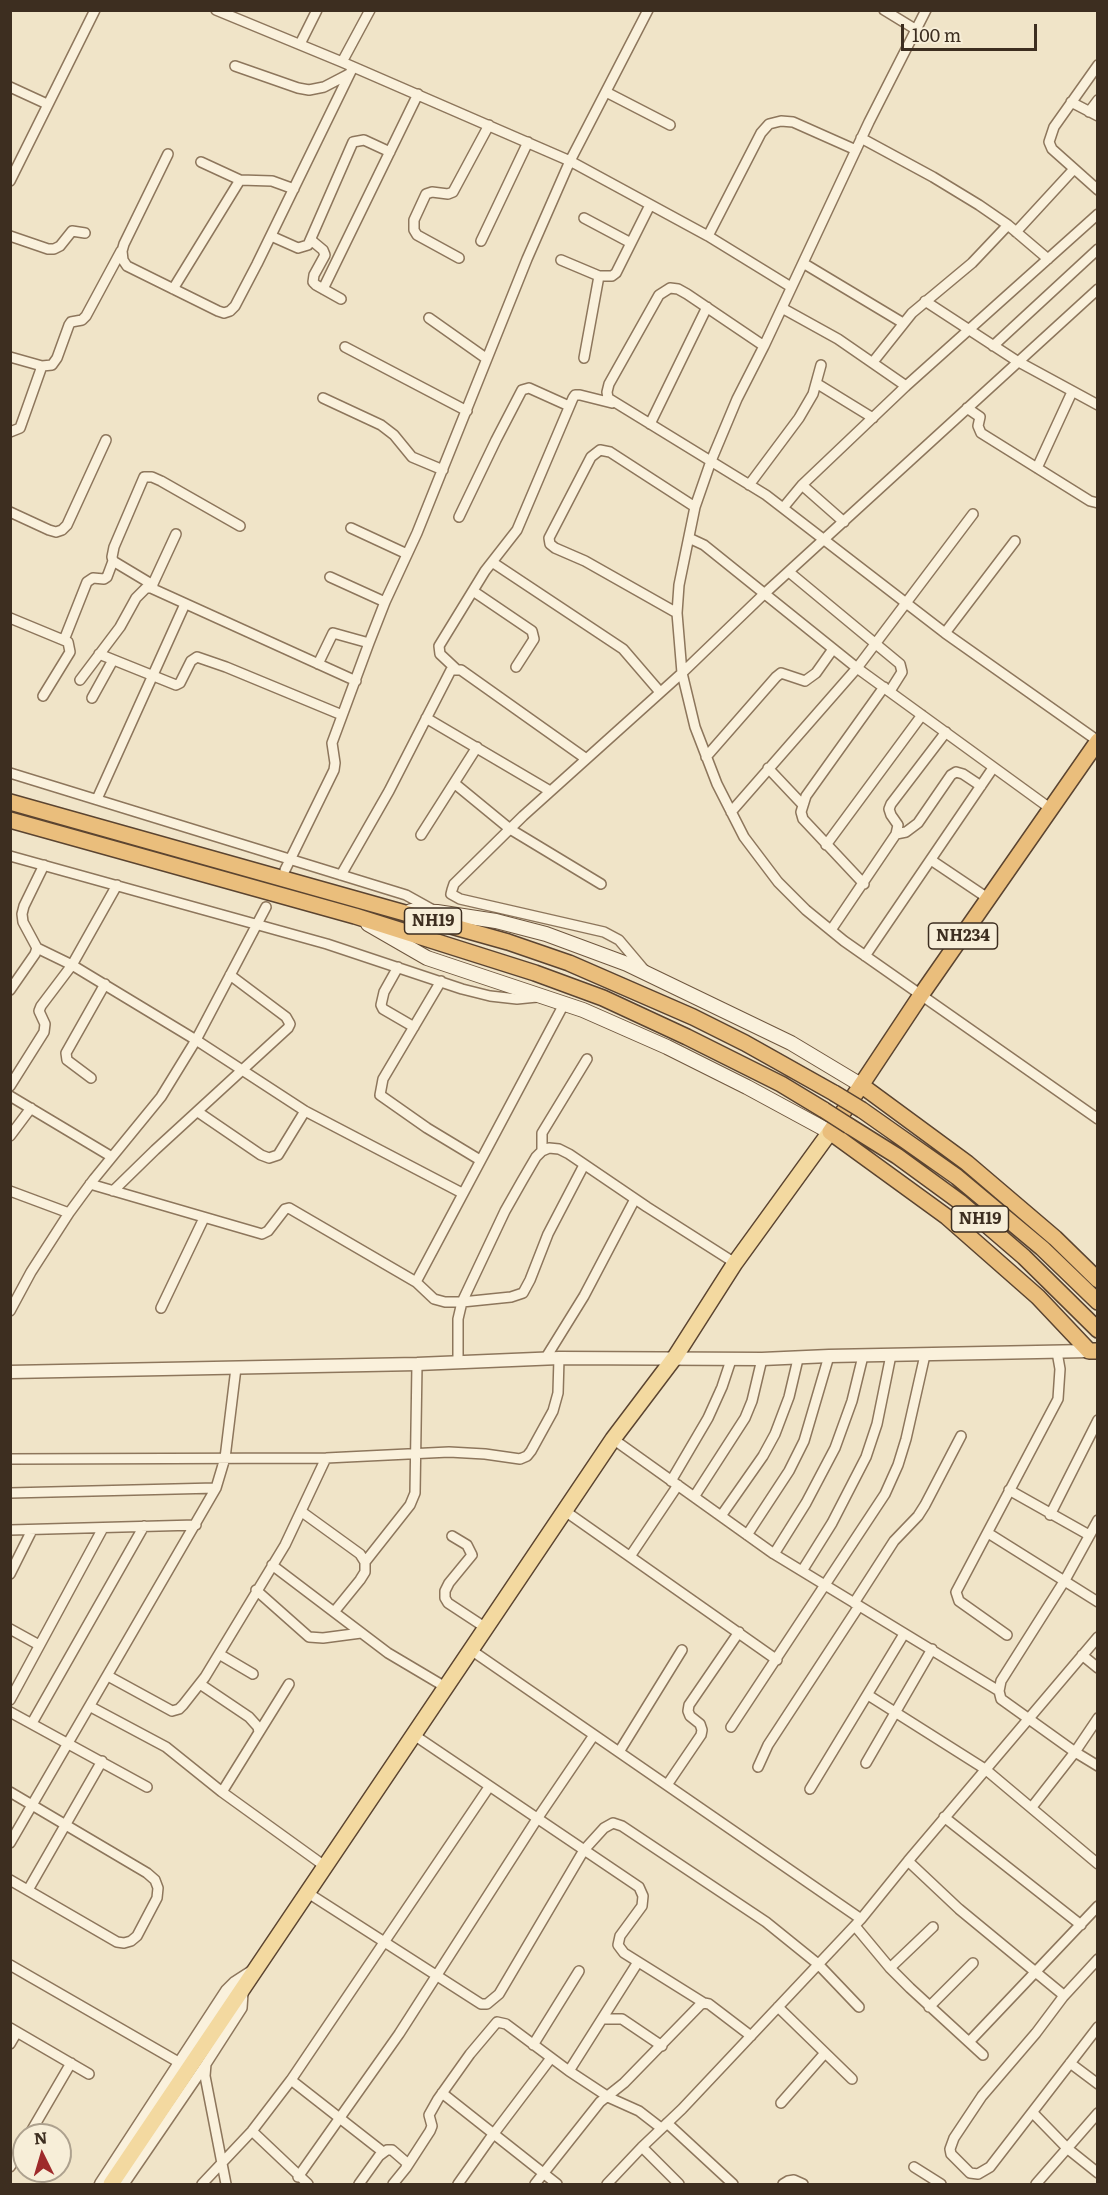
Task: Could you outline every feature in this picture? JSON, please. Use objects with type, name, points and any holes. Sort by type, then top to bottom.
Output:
[{"type":"highway","name":"NH234","points":[[830,1132],[921,995],[1098,741]]},
{"type":"highway","name":"NH19","points":[[10,802],[507,942],[609,979],[745,1043],[862,1110],[957,1177],[1042,1248],[1098,1302]]},
{"type":"highway","name":"NH19","points":[[10,820],[355,916],[535,973],[603,998],[687,1037],[781,1084],[897,1156],[960,1202],[1024,1257],[1098,1330]]},
{"type":"highway","points":[[861,1085],[967,1163],[1055,1238],[1098,1280]]},
{"type":"highway","points":[[830,1132],[946,1217],[1038,1298],[1095,1355]]},
{"type":"main road","points":[[396,910],[437,912],[496,921],[546,934],[627,964],[791,1043],[861,1085]]},
{"type":"main road","points":[[111,2184],[447,1688],[613,1438],[675,1358],[735,1263],[830,1132],[667,1047],[543,996],[427,958],[355,916]]},
{"type":"street","points":[[10,181],[95,10]]},
{"type":"street","points":[[216,10],[342,62],[351,70],[417,94],[570,161],[708,236],[791,287]]},
{"type":"street","points":[[300,44],[317,10]]},
{"type":"street","points":[[342,62],[370,10]]},
{"type":"street","points":[[285,870],[334,770],[332,743],[369,643],[570,161],[648,10]]},
{"type":"street","points":[[884,10],[915,29]]},
{"type":"street","points":[[926,10],[861,138],[764,346],[736,399],[711,461],[695,507],[679,585],[677,613],[682,673],[686,698],[706,757],[731,812],[744,837],[778,882],[806,910],[865,956],[1098,1119]]},
{"type":"street","points":[[1098,65],[1054,127],[1049,142],[1052,149],[1098,190]]},
{"type":"street","points":[[235,66],[309,90],[324,87],[351,70]]},
{"type":"street","points":[[122,251],[123,260],[127,266],[218,311],[224,313],[230,311],[235,306],[271,236],[351,70]]},
{"type":"street","points":[[10,87],[47,104]]},
{"type":"street","points":[[606,92],[670,125]]},
{"type":"street","points":[[323,289],[417,94]]},
{"type":"street","points":[[1071,102],[1093,114],[1098,99]]},
{"type":"street","points":[[708,236],[761,133],[770,124],[781,121],[793,122],[856,150]]},
{"type":"street","points":[[459,258],[417,235],[414,230],[414,220],[426,194],[453,192],[489,125]]},
{"type":"street","points":[[861,138],[958,192],[1008,225],[1048,260]]},
{"type":"street","points":[[271,236],[298,248],[303,248],[310,240],[353,142],[364,140],[390,152]]},
{"type":"street","points":[[481,241],[528,142]]},
{"type":"street","points":[[10,357],[42,366],[52,365],[71,322],[82,320],[86,316],[122,251],[168,154]]},
{"type":"street","points":[[201,162],[240,180],[272,181],[294,189]]},
{"type":"street","points":[[1016,232],[1074,169]]},
{"type":"street","points":[[173,289],[240,180]]},
{"type":"street","points":[[561,260],[599,276],[612,276],[616,273],[650,205]]},
{"type":"street","points":[[783,508],[802,485],[906,386],[1098,214]]},
{"type":"street","points":[[584,218],[631,243]]},
{"type":"street","points":[[873,362],[903,323],[925,301],[964,270],[1008,225]]},
{"type":"street","points":[[10,236],[54,249],[60,246],[72,231],[85,233]]},
{"type":"street","points":[[310,240],[323,250],[325,255],[314,275],[314,282],[341,299]]},
{"type":"street","points":[[993,346],[1098,249]]},
{"type":"street","points":[[803,263],[903,323]]},
{"type":"street","points":[[584,358],[599,276]]},
{"type":"street","points":[[764,346],[678,289],[670,288],[659,295],[609,384],[608,398],[749,484],[945,633],[1098,741]]},
{"type":"street","points":[[648,974],[619,940],[604,932],[460,899],[452,894],[454,884],[585,758],[682,673],[764,594],[1098,289]]},
{"type":"street","points":[[925,301],[1017,361],[1098,405]]},
{"type":"street","points":[[650,424],[707,307]]},
{"type":"street","points":[[782,308],[838,339],[906,386]]},
{"type":"street","points":[[429,318],[487,359]]},
{"type":"street","points":[[345,347],[467,411]]},
{"type":"street","points":[[749,484],[799,418],[813,394],[821,365]]},
{"type":"street","points":[[10,432],[20,428],[42,366]]},
{"type":"street","points":[[816,383],[873,418]]},
{"type":"street","points":[[459,517],[495,440],[522,390],[529,388],[569,406]]},
{"type":"street","points":[[1037,468],[1072,392]]},
{"type":"street","points":[[585,758],[504,699],[461,670],[456,669],[440,654],[439,646],[492,562],[517,530],[575,395],[615,403]]},
{"type":"street","points":[[323,398],[381,425],[412,457],[443,470]]},
{"type":"street","points":[[967,408],[980,417],[978,426],[981,433],[1090,501],[1098,503]]},
{"type":"street","points":[[10,512],[49,530],[56,532],[62,530],[67,525],[106,441]]},
{"type":"street","points":[[677,613],[585,561],[555,548],[550,544],[549,538],[591,457],[600,450],[610,452],[695,507]]},
{"type":"street","points":[[64,640],[87,582],[93,578],[107,577],[113,561],[112,552],[144,477],[152,477],[161,481],[240,526]]},
{"type":"street","points":[[802,485],[844,522]]},
{"type":"street","points":[[731,812],[857,668],[973,514]]},
{"type":"street","points":[[351,528],[408,554]]},
{"type":"street","points":[[80,680],[120,627],[142,591],[152,587],[176,534]]},
{"type":"street","points":[[689,538],[704,546],[857,668],[1051,809]]},
{"type":"street","points":[[945,633],[1015,541]]},
{"type":"street","points":[[113,561],[152,587],[186,604],[356,681]]},
{"type":"street","points":[[492,562],[623,650],[660,692]]},
{"type":"street","points":[[789,572],[902,667],[901,675],[887,689],[802,804],[803,819],[864,884]]},
{"type":"street","points":[[330,577],[386,602]]},
{"type":"street","points":[[473,591],[532,631],[534,639],[516,667]]},
{"type":"street","points":[[97,799],[186,604]]},
{"type":"street","points":[[10,618],[68,642],[70,652],[43,696]]},
{"type":"street","points":[[318,664],[333,633],[369,643]]},
{"type":"street","points":[[706,757],[776,677],[781,673],[804,681],[812,678],[833,649]]},
{"type":"street","points":[[99,654],[176,685],[180,682],[191,661],[197,657],[252,677],[342,716]]},
{"type":"street","points":[[92,698],[113,660]]},
{"type":"street","points":[[341,875],[389,791],[448,674],[456,669]]},
{"type":"street","points":[[826,845],[922,715]]},
{"type":"street","points":[[426,718],[550,791]]},
{"type":"street","points":[[831,930],[896,834],[898,825],[891,815],[891,804],[946,732]]},
{"type":"street","points":[[421,835],[477,747]]},
{"type":"street","points":[[768,768],[802,804]]},
{"type":"street","points":[[865,956],[993,768]]},
{"type":"street","points":[[896,834],[906,832],[918,823],[951,775],[956,772],[981,786]]},
{"type":"street","points":[[10,773],[406,895],[437,912]]},
{"type":"street","points":[[454,783],[510,829],[601,884]]},
{"type":"street","points":[[10,856],[350,950],[490,996],[517,999],[543,996]]},
{"type":"street","points":[[931,860],[989,899]]},
{"type":"street","points":[[10,990],[35,954],[36,948],[23,922],[22,914],[44,865]]},
{"type":"street","points":[[10,1086],[44,1032],[45,1024],[39,1011],[40,1006],[72,965],[117,885]]},
{"type":"street","points":[[10,1311],[31,1272],[69,1213],[161,1097],[196,1040],[266,907]]},
{"type":"street","points":[[36,948],[105,984],[305,1111],[462,1193]]},
{"type":"street","points":[[398,967],[384,992],[381,1005],[383,1010],[414,1027]]},
{"type":"street","points":[[113,1191],[288,1028],[290,1024],[286,1017],[230,975]]},
{"type":"street","points":[[441,981],[383,1079],[380,1095],[427,1128],[480,1160]]},
{"type":"street","points":[[91,1078],[67,1060],[66,1053],[105,984]]},
{"type":"street","points":[[416,1282],[564,1004]]},
{"type":"street","points":[[542,1151],[542,1133],[587,1059]]},
{"type":"street","points":[[10,1096],[112,1157]]},
{"type":"street","points":[[10,1136],[31,1108]]},
{"type":"street","points":[[198,1112],[261,1155],[269,1158],[278,1155],[305,1111]]},
{"type":"street","points":[[458,1362],[458,1319],[462,1302],[505,1211],[536,1157],[549,1148],[558,1149],[584,1165],[735,1263]]},
{"type":"street","points":[[90,1184],[262,1234],[285,1209],[289,1208],[416,1282],[434,1299],[445,1302],[462,1302],[511,1297],[523,1293],[548,1234],[584,1165]]},
{"type":"street","points":[[10,1191],[69,1213]]},
{"type":"street","points":[[544,1359],[584,1296],[635,1199]]},
{"type":"street","points":[[161,1308],[204,1218]]},
{"type":"street","points":[[10,1372],[417,1364],[559,1358],[731,1360],[1057,1352],[1095,1355]]},
{"type":"street","points":[[1007,1635],[959,1601],[956,1597],[958,1584],[988,1533],[1058,1399],[1060,1369],[1057,1352]]},
{"type":"street","points":[[802,1571],[832,1522],[866,1457],[877,1424],[891,1355]]},
{"type":"street","points":[[731,1727],[873,1514],[892,1479],[906,1439],[925,1355]]},
{"type":"street","points":[[747,1535],[789,1471],[804,1441],[829,1356]]},
{"type":"street","points":[[774,1554],[806,1503],[835,1448],[852,1401],[863,1356]]},
{"type":"street","points":[[10,1459],[326,1458],[468,1453],[520,1460],[527,1456],[550,1419],[557,1400],[559,1358]]},
{"type":"street","points":[[694,1497],[745,1418],[752,1401],[762,1359]]},
{"type":"street","points":[[721,1516],[763,1456],[775,1434],[789,1397],[798,1359]]},
{"type":"street","points":[[631,1555],[674,1483],[708,1418],[731,1360]]},
{"type":"street","points":[[365,1562],[413,1500],[416,1486],[417,1364]]},
{"type":"street","points":[[10,1843],[91,1707],[216,1488],[225,1458],[236,1368]]},
{"type":"street","points":[[1050,1515],[1098,1420]]},
{"type":"street","points":[[758,1767],[768,1745],[894,1541],[918,1516],[925,1505],[961,1436]]},
{"type":"street","points":[[613,1438],[774,1554],[999,1691]]},
{"type":"street","points":[[108,1676],[172,1711],[183,1705],[200,1684],[272,1565],[302,1512],[326,1458]]},
{"type":"street","points":[[10,1493],[216,1488]]},
{"type":"street","points":[[1009,1490],[1089,1535]]},
{"type":"street","points":[[565,1511],[631,1555],[777,1660]]},
{"type":"street","points":[[302,1512],[360,1554],[365,1562],[365,1572],[334,1612]]},
{"type":"street","points":[[1098,1520],[1065,1580],[1001,1681],[999,1691],[1001,1700],[1098,1766]]},
{"type":"street","points":[[10,1530],[196,1525]]},
{"type":"street","points":[[32,1723],[144,1526]]},
{"type":"street","points":[[10,1700],[103,1528]]},
{"type":"street","points":[[10,1574],[32,1530]]},
{"type":"street","points":[[988,1533],[1098,1602]]},
{"type":"street","points":[[452,1536],[467,1545],[472,1555],[448,1584],[445,1591],[448,1604],[486,1628]]},
{"type":"street","points":[[272,1565],[388,1653],[447,1688]]},
{"type":"street","points":[[256,1590],[309,1637],[323,1638],[361,1633]]},
{"type":"street","points":[[10,1629],[39,1646]]},
{"type":"street","points":[[667,1785],[701,1735],[700,1724],[690,1716],[688,1711],[689,1705],[739,1632]]},
{"type":"street","points":[[810,1789],[904,1634]]},
{"type":"street","points":[[607,2184],[858,1923],[1027,1718],[1098,1637]]},
{"type":"street","points":[[866,1762],[932,1649]]},
{"type":"street","points":[[471,1650],[667,1785],[858,1923],[890,1968],[929,2007],[983,2055]]},
{"type":"street","points":[[619,1752],[682,1650]]},
{"type":"street","points":[[219,1654],[253,1674]]},
{"type":"street","points":[[1082,1655],[1098,1668]]},
{"type":"street","points":[[200,1684],[249,1717],[258,1727],[259,1732]]},
{"type":"street","points":[[222,1792],[289,1684]]},
{"type":"street","points":[[868,1695],[985,1769],[1098,1863]]},
{"type":"street","points":[[91,1707],[166,1747],[222,1792],[326,1867]]},
{"type":"street","points":[[10,1712],[147,1787]]},
{"type":"street","points":[[1032,1807],[1098,1718]]},
{"type":"street","points":[[298,2177],[399,2034],[435,1975],[594,1735]]},
{"type":"street","points":[[414,1736],[639,1887],[643,1896],[642,1906],[620,1936],[618,1945],[624,1953],[705,2003],[751,2036]]},
{"type":"street","points":[[28,1890],[102,1761]]},
{"type":"street","points":[[202,2184],[252,2131],[291,2080],[489,1787]]},
{"type":"street","points":[[10,1792],[147,1873],[155,1880],[158,1888],[157,1898],[137,1936],[130,1941],[117,1942],[10,1880]]},
{"type":"street","points":[[944,1817],[1081,1925]]},
{"type":"street","points":[[308,1893],[481,2004],[487,2004],[499,1994],[584,1850],[604,1828],[613,1823],[622,1826],[766,1922],[818,1964],[859,2007]]},
{"type":"street","points":[[908,1861],[971,1919],[1063,1997]]},
{"type":"street","points":[[969,2042],[1098,1906]]},
{"type":"street","points":[[890,1968],[933,1927]]},
{"type":"street","points":[[1098,1959],[1063,1997],[1036,2033],[982,2096],[951,2144],[953,2158],[970,2173],[986,2172],[1098,2027]]},
{"type":"street","points":[[569,2071],[638,1962]]},
{"type":"street","points":[[929,2007],[973,1963]]},
{"type":"street","points":[[10,1965],[180,2063]]},
{"type":"street","points":[[100,2184],[227,1991],[256,1970]]},
{"type":"street","points":[[533,2044],[579,1971]]},
{"type":"street","points":[[124,2184],[242,2008],[243,1989]]},
{"type":"street","points":[[535,2184],[606,2096],[624,2083],[696,2009],[705,2003]]},
{"type":"street","points":[[487,2004],[502,2022],[569,2071],[606,2096],[639,2111],[664,2126],[733,2184]]},
{"type":"street","points":[[778,2007],[852,2079]]},
{"type":"street","points":[[602,2019],[622,2019],[662,2046]]},
{"type":"street","points":[[393,2184],[430,2131],[432,2126],[429,2115],[442,2092],[492,2025],[502,2022]]},
{"type":"street","points":[[10,2044],[14,2030],[89,2074]]},
{"type":"street","points":[[781,2103],[825,2053]]},
{"type":"street","points":[[458,2184],[551,2058]]},
{"type":"street","points":[[1071,2062],[1098,2084]]},
{"type":"street","points":[[36,2123],[71,2063]]},
{"type":"street","points":[[206,2064],[205,2076],[226,2184]]},
{"type":"street","points":[[291,2080],[339,2120],[383,2152]]},
{"type":"street","points":[[442,2092],[557,2184]]},
{"type":"street","points":[[1033,2113],[1068,2149],[1098,2173]]},
{"type":"street","points":[[1036,2184],[1098,2113]]},
{"type":"street","points":[[252,2131],[308,2184]]},
{"type":"street","points":[[642,2147],[679,2184]]},
{"type":"street","points":[[359,2184],[383,2152],[392,2150],[405,2159],[408,2163],[406,2168]]},
{"type":"street","points":[[914,2167],[936,2183]]},
{"type":"street","points":[[783,2184],[794,2180],[803,2184]]}]
